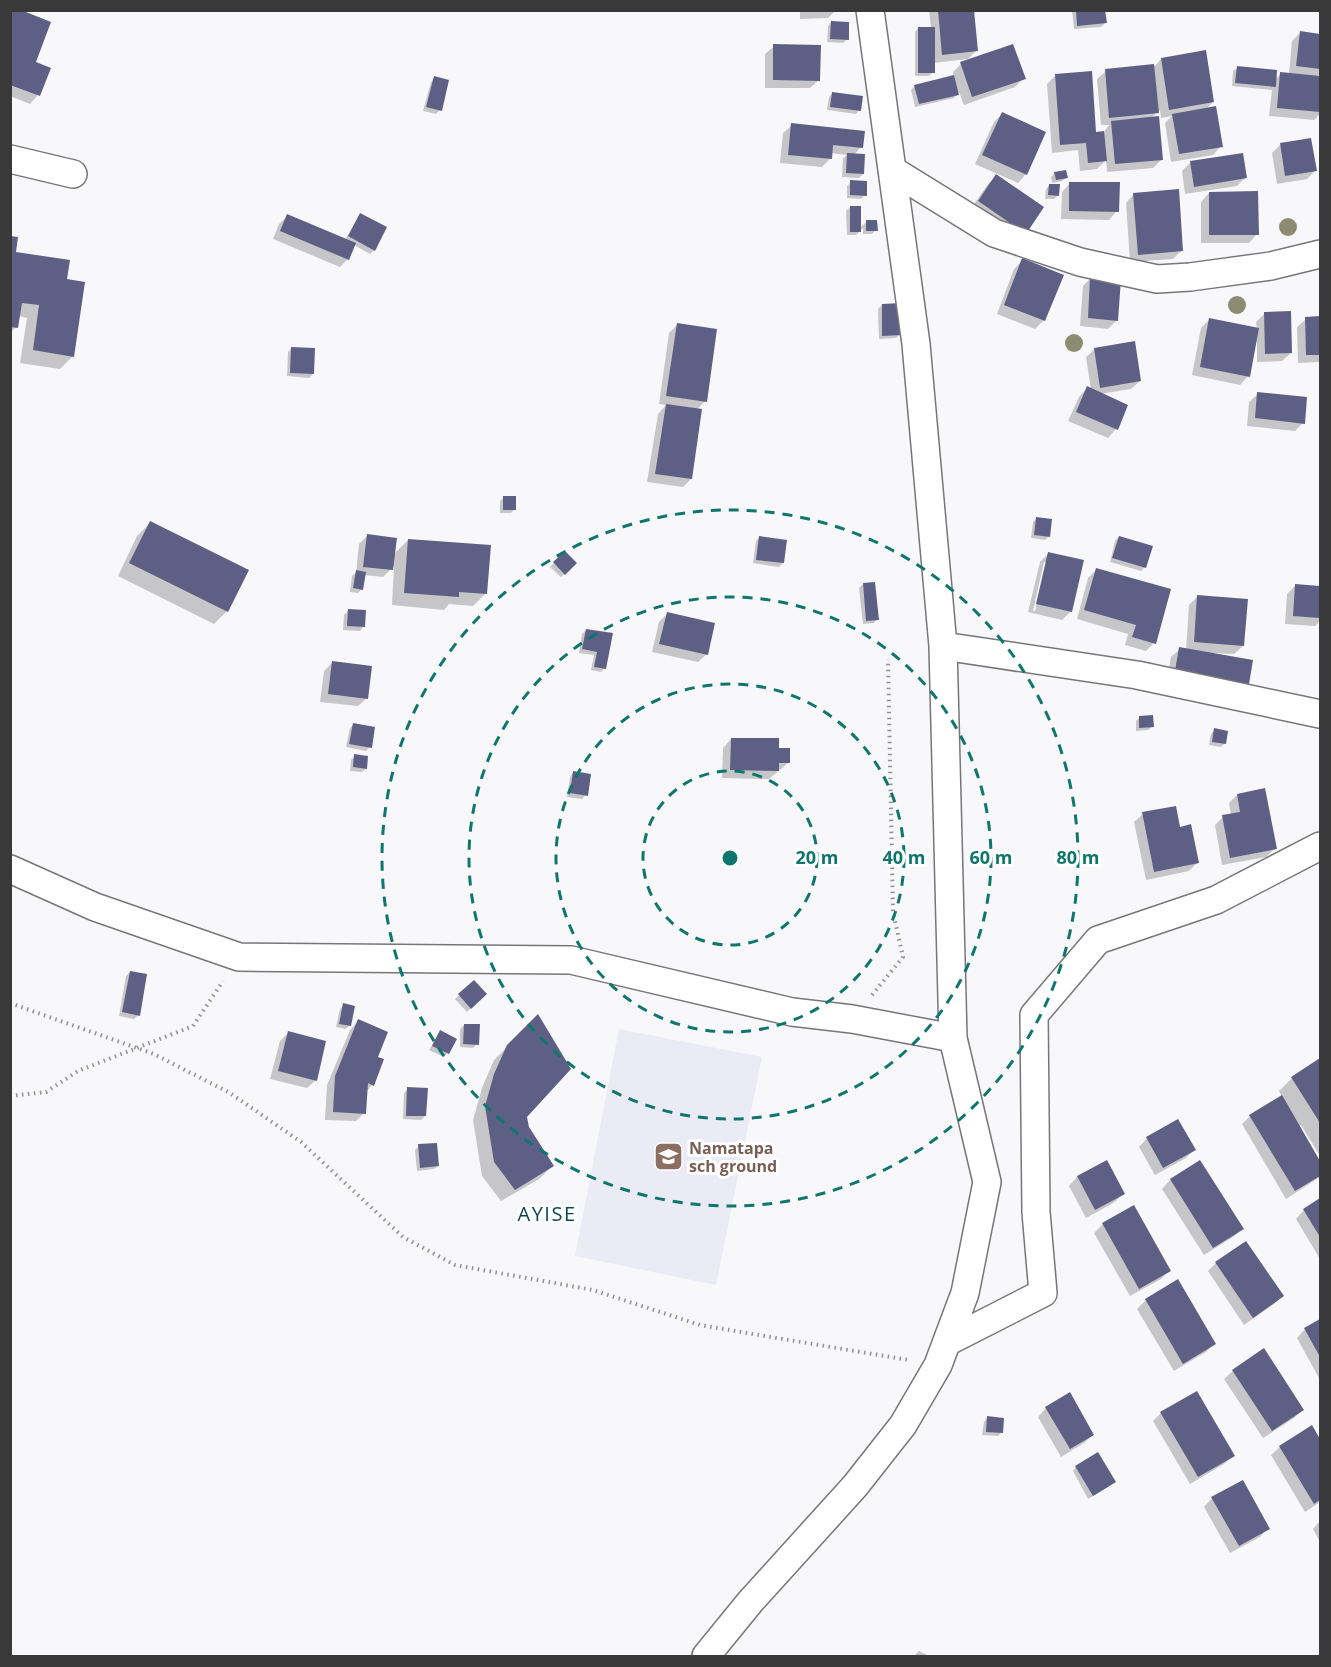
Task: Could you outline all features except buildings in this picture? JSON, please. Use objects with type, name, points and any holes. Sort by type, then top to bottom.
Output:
[{"type":"street","points":[[706,1656],[750,1602],[855,1486],[903,1425],[943,1353],[965,1293],[987,1182],[953,1038],[943,646],[916,344],[870,10]]},
{"type":"street","points":[[10,159],[73,174]]},
{"type":"street","points":[[892,170],[994,233],[1080,262],[1157,279],[1271,266],[1320,254]]},
{"type":"street","points":[[943,646],[1137,675],[1320,714]]},
{"type":"street","points":[[943,1353],[1043,1293],[1036,1212],[1034,1015],[1098,940],[1216,900],[1320,846]]},
{"type":"street","points":[[10,869],[94,908],[239,957],[571,960],[792,1012],[852,1019],[953,1038]]},
{"type":"path","points":[[852,1019],[903,957],[893,912],[888,659]]},
{"type":"path","points":[[10,1096],[46,1092],[78,1071],[194,1026],[239,957]]},
{"type":"path","points":[[10,1003],[139,1048],[230,1092],[301,1142],[403,1237],[455,1265],[593,1290],[700,1324],[943,1353]]},
{"type":"shaded area","name":"Namatapa sch ground","points":[[619,1029],[762,1057],[716,1285],[575,1256]]},
{"type":"place","name":"Namatapa sch ground","points":[[668,1157]]},
{"type":"district","name":"AYISE","points":[[547,1213]]}]
